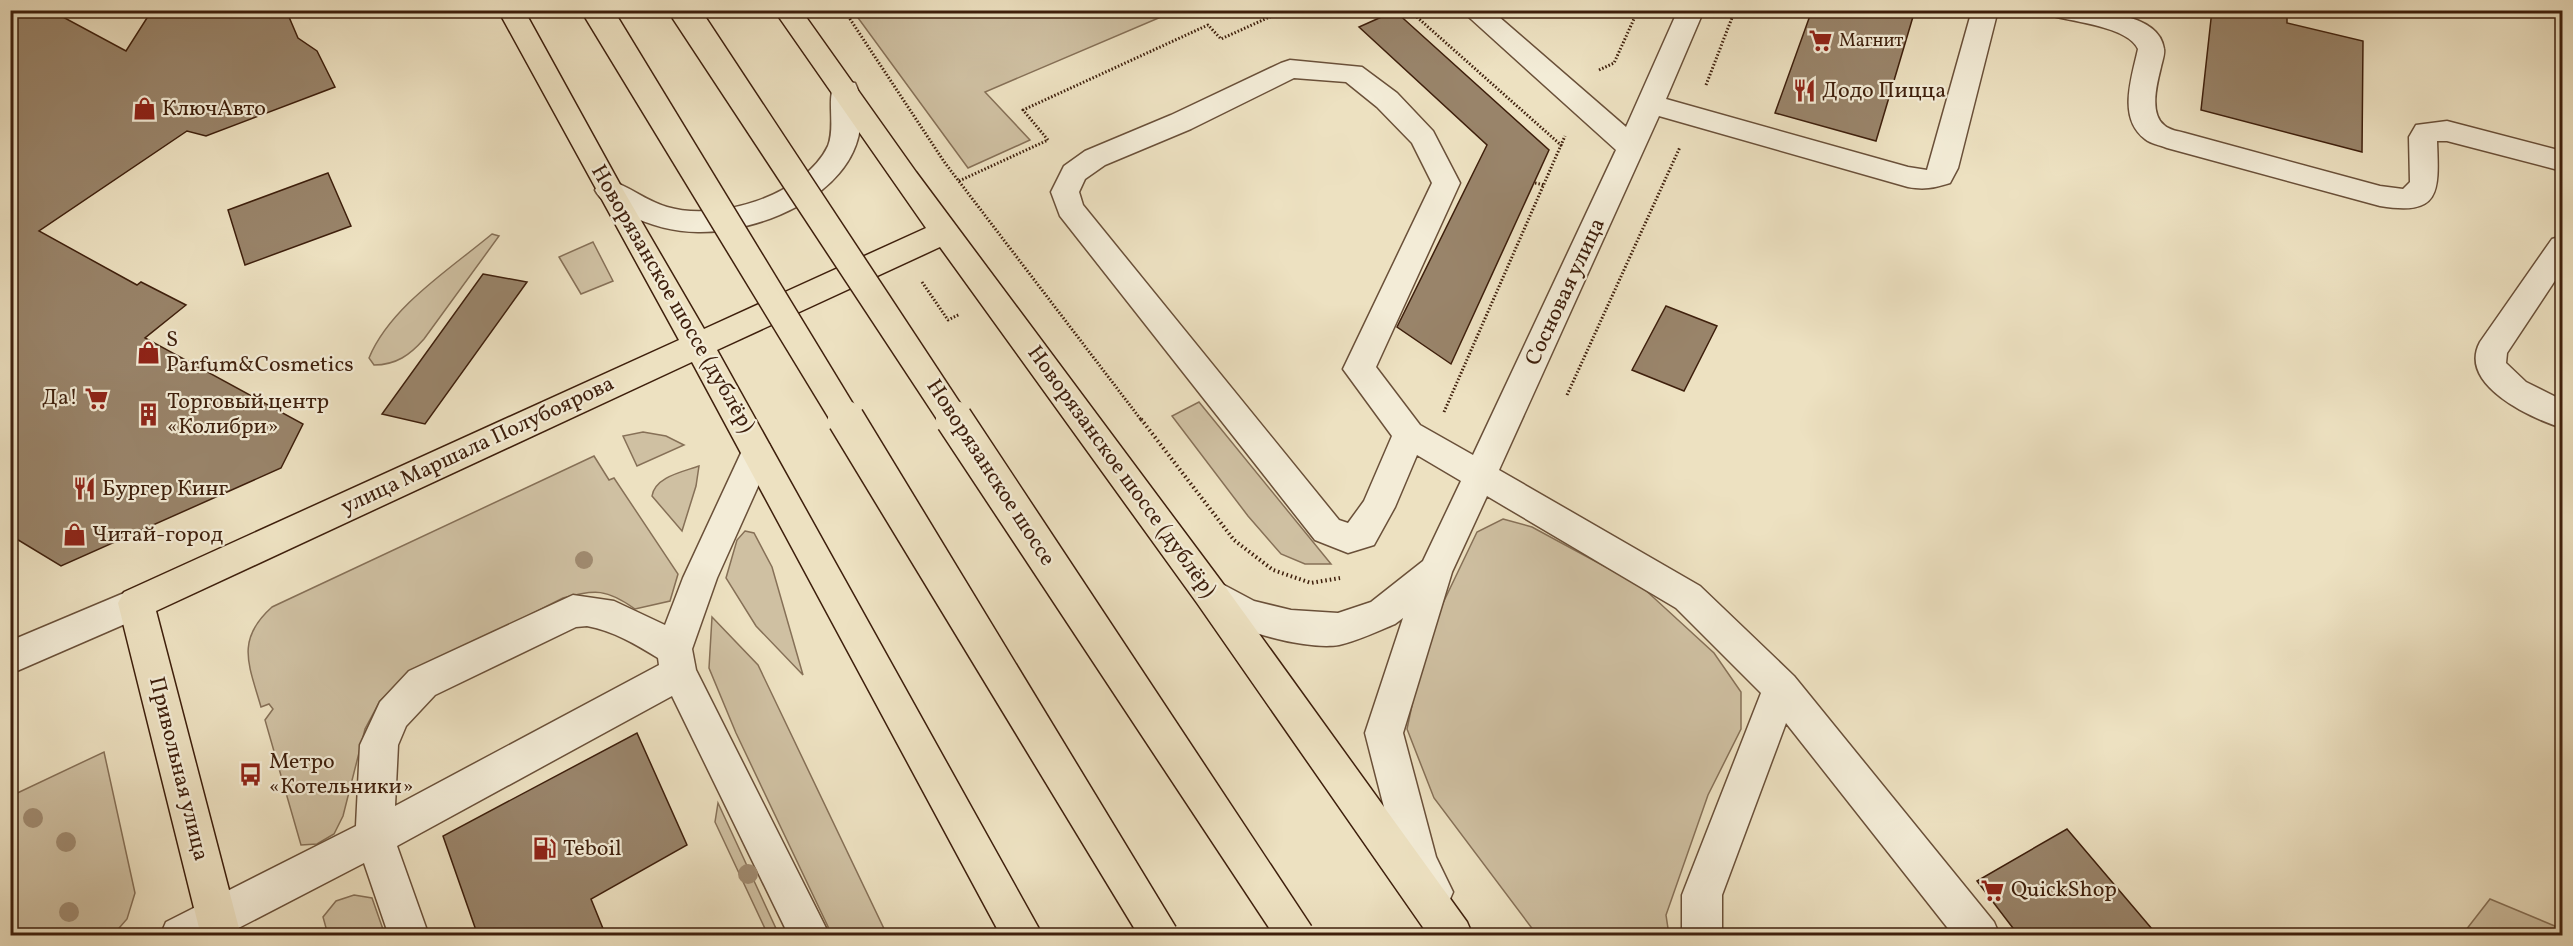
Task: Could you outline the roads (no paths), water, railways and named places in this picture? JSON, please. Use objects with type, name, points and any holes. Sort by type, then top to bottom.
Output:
[{"type":"main road","name":"Новорязанское шоссе (дублёр)","points":[[511,10],[1023,936]]},
{"type":"main road","points":[[597,10],[1160,936]]},
{"type":"main road","name":"Новорязанское шоссе","points":[[684,10],[1296,936]]},
{"type":"main road","name":"Новорязанское шоссе (дублёр)","points":[[787,10],[945,232],[1209,592],[1453,936]]},
{"type":"main road","name":"улица Маршала Полубоярова","points":[[136,603],[362,503],[696,344],[945,232]]},
{"type":"main road","name":"Привольная улица","points":[[136,603],[219,927]]},
{"type":"street","points":[[1474,10],[1631,147]]},
{"type":"street","name":"Сосновая улица","points":[[1453,936],[1418,862],[1384,733],[1435,572],[1631,147],[1691,10]]},
{"type":"street","points":[[1650,104],[1908,177],[1928,180],[1940,176],[1985,10]]},
{"type":"street","points":[[2062,10],[2141,32],[2149,40],[2151,49],[2142,108],[2144,120],[2156,133],[2176,141],[2380,196],[2406,200],[2420,193],[2424,182],[2423,137],[2426,132],[2447,131],[2562,161]]},
{"type":"street","points":[[1409,435],[1378,507],[1362,535],[1347,538],[1327,530],[1070,209],[1065,192],[1074,173],[1095,158],[1181,122],[1290,69],[1353,73],[1387,100],[1423,138],[1446,183],[1359,369],[1409,435],[1688,597],[1781,688],[1980,936]]},
{"type":"street","points":[[609,190],[642,210],[674,220],[708,223],[748,216],[787,200],[817,178],[838,152],[848,122],[845,90]]},
{"type":"street","points":[[2562,247],[2491,351],[2489,361],[2495,375],[2562,415]]},
{"type":"street","points":[[180,936],[219,927],[677,661],[700,578],[757,453]]},
{"type":"street","name":"Сосновая улица","points":[[1209,592],[1245,614],[1291,626],[1338,628],[1383,613],[1435,572]]},
{"type":"street","name":"улица Маршала Полубоярова","points":[[10,658],[136,603]]},
{"type":"street","points":[[409,936],[375,837],[380,746],[393,714],[422,682],[573,611],[595,610],[620,619],[677,661],[810,936]]},
{"type":"street","points":[[1702,936],[1702,895],[1781,688]]},
{"type":"place","name":"Магнит","points":[[1821,41]]},
{"type":"place","name":"Додо Пицца","points":[[1804,91]]},
{"type":"place","name":"КлючАвто","points":[[144,109]]},
{"type":"place","name":"S Parfum&Cosmetics","points":[[148,353]]},
{"type":"place","name":"Да!","points":[[96,398]]},
{"type":"place","name":"Торговый центр «Колибри»","points":[[149,415]]},
{"type":"place","name":"Бургер Кинг","points":[[84,489]]},
{"type":"place","name":"Читай-город","points":[[74,535]]},
{"type":"place","name":"Метро «Котельники»","points":[[251,775]]},
{"type":"place","name":"Teboil","points":[[545,849]]},
{"type":"place","name":"QuickShop","points":[[1993,890]]}]
